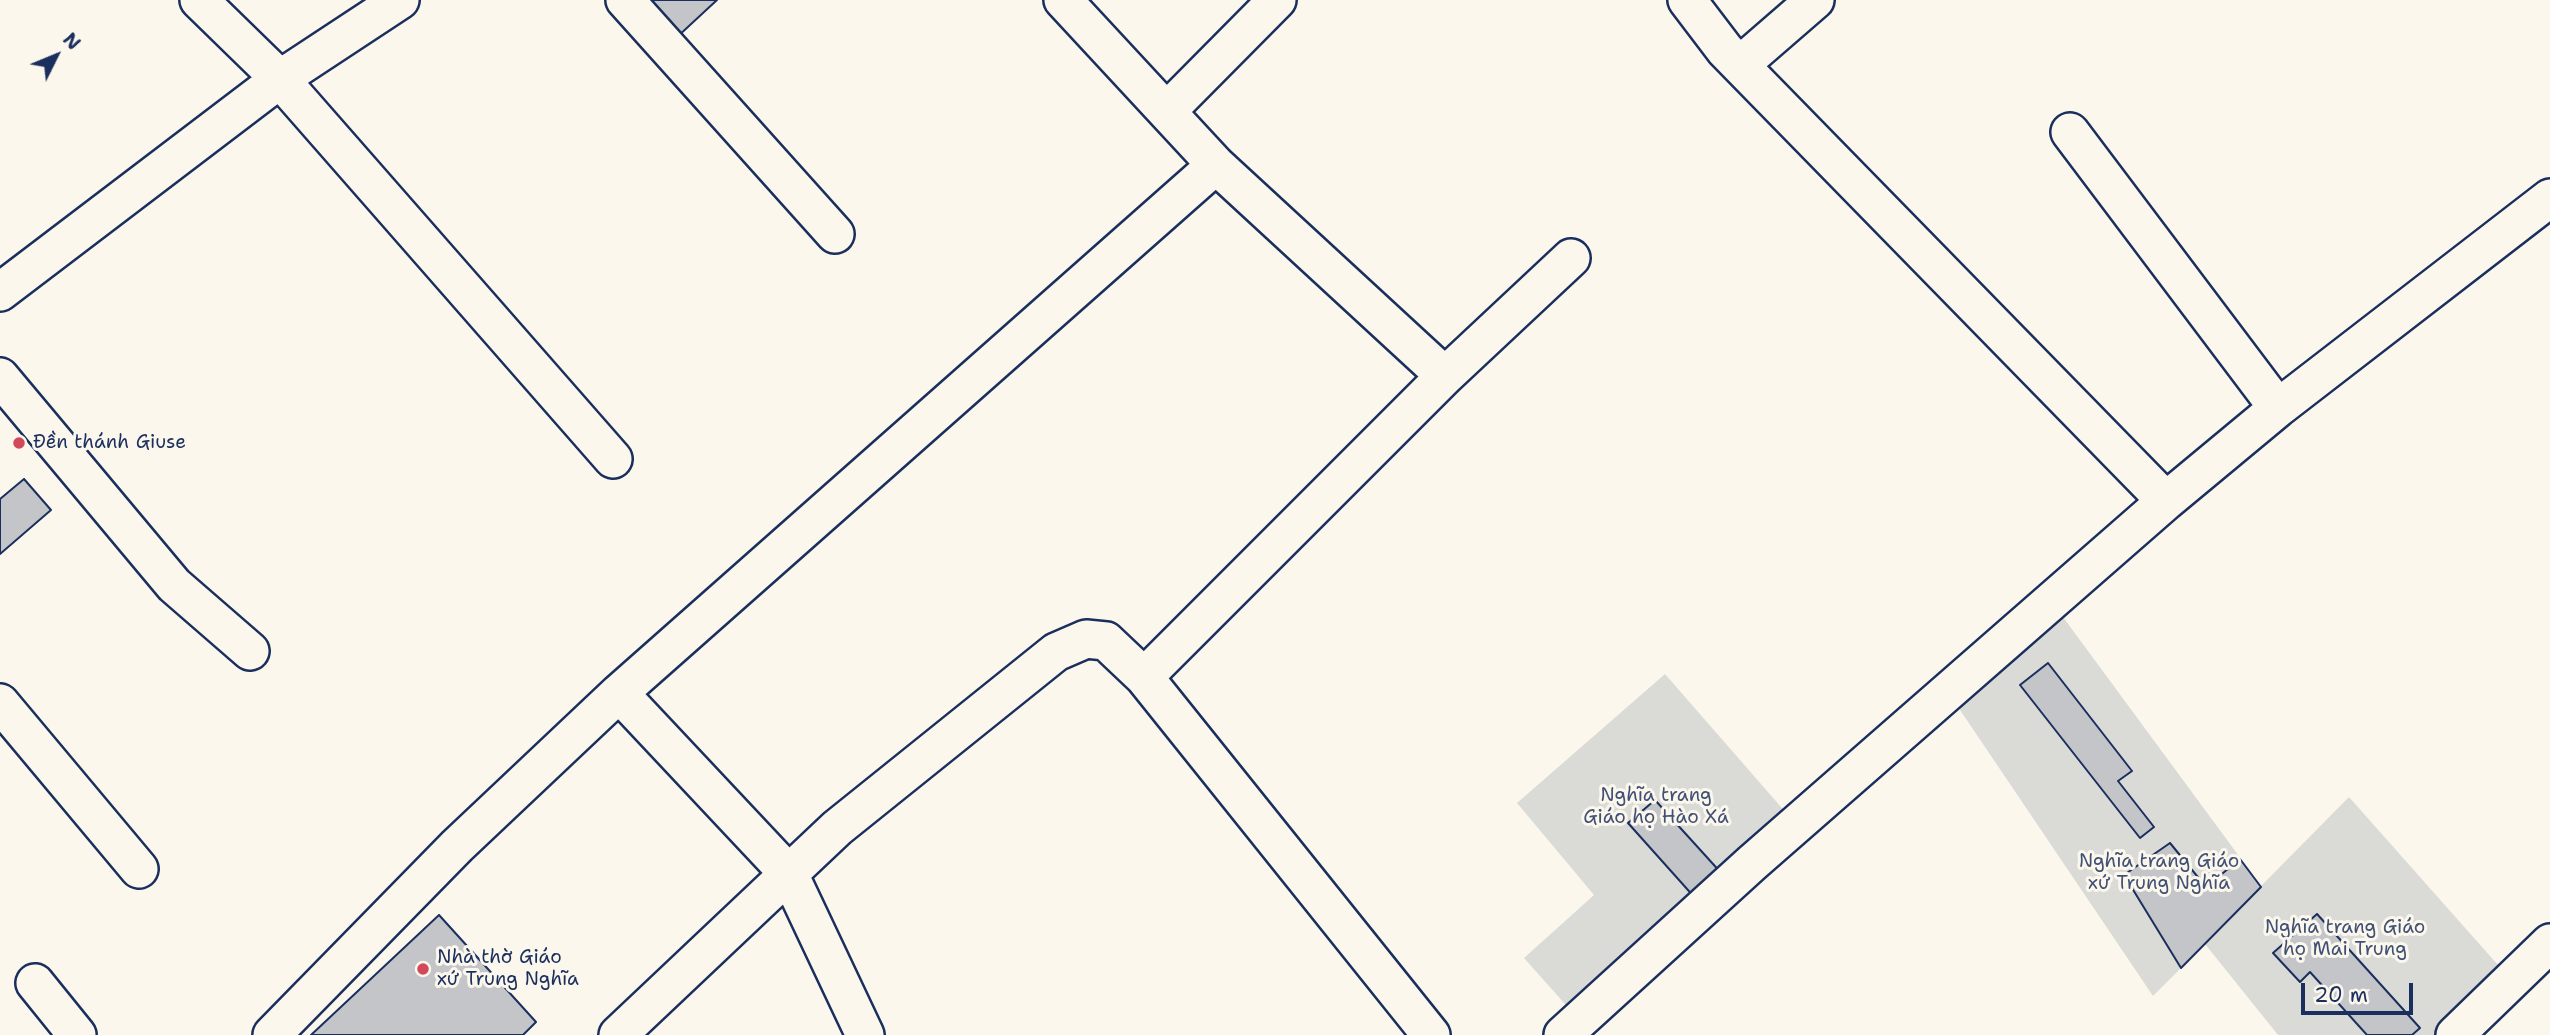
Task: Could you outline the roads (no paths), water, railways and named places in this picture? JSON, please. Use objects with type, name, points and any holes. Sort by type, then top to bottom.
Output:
[{"type":"street","points":[[199,0],[280,79],[613,459]]},
{"type":"street","points":[[0,292],[280,79],[400,0]]},
{"type":"street","points":[[625,0],[835,234]]},
{"type":"street","points":[[1063,0],[1216,164],[1445,376]]},
{"type":"street","points":[[1167,111],[1277,0]]},
{"type":"street","points":[[1687,0],[1725,50],[2166,501]]},
{"type":"street","points":[[1740,65],[1815,0]]},
{"type":"street","points":[[2070,132],[2278,408]]},
{"type":"street","points":[[272,1035],[457,846],[619,693],[1216,164]]},
{"type":"street","points":[[1563,1035],[1752,863],[2166,501],[2278,408],[2550,198]]},
{"type":"street","points":[[1144,677],[1445,376],[1571,258]]},
{"type":"street","points":[[0,377],[174,585],[250,651]]},
{"type":"street","points":[[618,1035],[837,828],[1056,652],[1086,639],[1106,641],[1144,677],[1431,1035]]},
{"type":"street","points":[[619,693],[789,874],[864,1035]]},
{"type":"street","points":[[0,703],[139,869]]},
{"type":"street","points":[[2455,1035],[2550,943]]},
{"type":"street","points":[[35,983],[77,1035]]},
{"type":"place","name":"Đền thánh Giuse","points":[[19,443]]},
{"type":"place","name":"Nhà thờ Giáo xứ Trung Nghĩa","points":[[423,969]]},
{"type":"park label","name":"Nghĩa trang Giáo họ Hào Xá","points":[[1656,807]]},
{"type":"park label","name":"Nghĩa trang Giáo xứ Trung Nghĩa","points":[[2159,873]]},
{"type":"park label","name":"Nghĩa trang Giáo họ Mai Trung","points":[[2345,939]]}]
